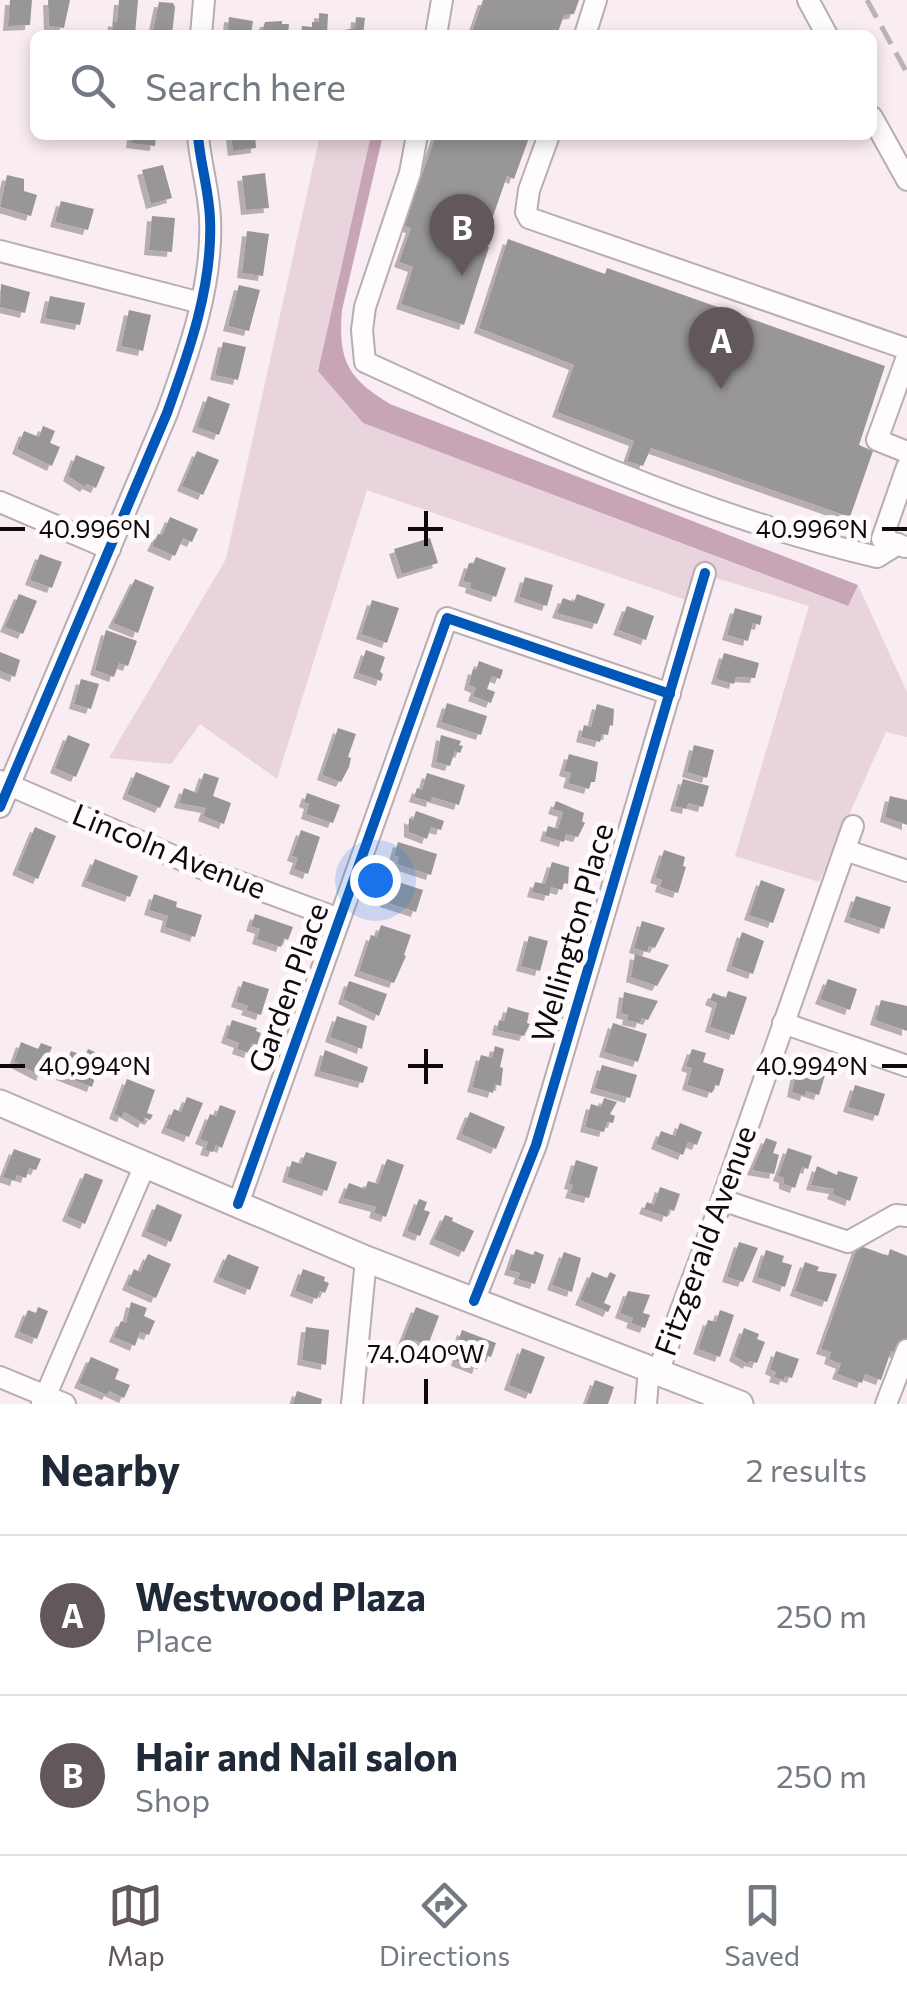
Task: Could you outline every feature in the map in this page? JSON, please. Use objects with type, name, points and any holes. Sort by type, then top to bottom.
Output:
[{"type":"main road","points":[[0,1103],[366,1259],[740,1404]]},
{"type":"street","points":[[201,30],[204,0]]},
{"type":"street","points":[[437,30],[442,0]]},
{"type":"street","points":[[587,30],[596,0]]},
{"type":"street","points":[[808,0],[822,30]]},
{"type":"street","points":[[877,126],[907,180]]},
{"type":"street","points":[[0,806],[5,783],[167,414],[201,302],[211,221],[199,140]]},
{"type":"street","points":[[416,140],[410,174],[365,308],[365,362],[532,437],[661,488],[808,539],[877,558],[902,546]]},
{"type":"street","points":[[547,140],[529,190],[529,218],[907,349]]},
{"type":"street","points":[[0,251],[201,302]]},
{"type":"street","points":[[907,357],[877,440],[907,452]]},
{"type":"street","points":[[902,546],[882,539],[907,467]]},
{"type":"street","points":[[0,502],[110,549]]},
{"type":"street","name":"Wellington Place","points":[[474,1301],[536,1145],[705,573]]},
{"type":"street","name":"Garden Place","points":[[238,1204],[447,618],[670,694]]},
{"type":"street","name":"Lincoln Avenue","points":[[5,783],[201,868],[340,919]]},
{"type":"street","name":"Fitzgerald Avenue","points":[[646,1404],[654,1370],[722,1200],[852,826]]},
{"type":"street","points":[[845,850],[907,871]]},
{"type":"street","points":[[782,1023],[907,1066]]},
{"type":"street","points":[[0,1377],[51,1401],[145,1164]]},
{"type":"street","points":[[722,1200],[848,1242],[896,1215],[907,1216]]},
{"type":"street","points":[[352,1404],[366,1259]]},
{"type":"street","points":[[886,1404],[907,1350]]},
{"type":"shaded area","points":[[319,140],[370,140],[318,370],[363,423],[847,606],[858,585],[907,692],[907,737],[886,732],[819,882],[735,856],[809,606],[706,575],[695,603],[367,490],[277,779],[200,724],[171,764],[109,758],[226,559]]},
{"type":"shaded area","points":[[370,140],[382,140],[342,310],[344,355],[364,385],[390,404],[858,585],[848,606],[363,423],[318,371]]},
{"type":"building","points":[[10,0],[32,0],[30,25],[8,26]]},
{"type":"building","points":[[48,0],[70,0],[64,28],[49,26]]},
{"type":"building","points":[[119,0],[138,0],[135,30],[112,30],[113,21],[117,22]]},
{"type":"building","points":[[483,0],[579,0],[574,14],[564,15],[559,30],[473,30]]},
{"type":"building","points":[[159,2],[173,3],[173,30],[153,30]]},
{"type":"building","points":[[319,13],[328,14],[327,30],[302,30],[302,26],[312,27],[312,22],[319,22]]},
{"type":"building","points":[[229,17],[253,21],[252,30],[228,30]]},
{"type":"building","points":[[356,17],[365,18],[364,30],[344,30],[355,28]]},
{"type":"building","points":[[282,21],[289,24],[288,30],[263,30],[265,22]]},
{"type":"building","points":[[131,140],[156,140],[155,146]]},
{"type":"building","points":[[232,140],[255,140],[256,148],[233,151]]},
{"type":"building","points":[[434,140],[528,140],[514,179],[507,176],[483,245],[489,247],[464,325],[401,304],[413,267],[399,262],[411,228],[404,226]]},
{"type":"building","points":[[163,165],[172,198],[151,204],[142,170]]},
{"type":"building","points":[[265,173],[269,208],[246,210],[242,176]]},
{"type":"building","points":[[7,175],[24,179],[24,191],[37,195],[31,216],[0,207]]},
{"type":"building","points":[[61,201],[94,209],[88,230],[55,222]]},
{"type":"building","points":[[152,216],[175,218],[172,252],[149,250]]},
{"type":"building","points":[[247,231],[269,234],[263,276],[242,273]]},
{"type":"building","points":[[508,239],[605,274],[607,268],[885,366],[859,445],[873,451],[850,517],[651,448],[643,466],[627,461],[634,441],[557,412],[574,365],[479,328]]},
{"type":"building","points":[[1,284],[30,292],[25,313],[0,307]]},
{"type":"building","points":[[239,285],[260,290],[249,331],[228,326]]},
{"type":"building","points":[[50,296],[85,303],[80,325],[45,318]]},
{"type":"building","points":[[129,310],[151,315],[143,351],[121,346]]},
{"type":"building","points":[[223,342],[246,347],[238,380],[215,375]]},
{"type":"building","points":[[208,396],[230,404],[219,435],[197,427]]},
{"type":"building","points":[[43,426],[55,431],[50,443],[60,447],[52,466],[17,449],[24,431],[39,437]]},
{"type":"building","points":[[197,451],[219,460],[203,495],[182,486]]},
{"type":"building","points":[[76,455],[105,467],[96,488],[87,484],[85,487],[68,476]]},
{"type":"building","points":[[170,517],[198,529],[192,542],[183,538],[175,556],[152,546]]},
{"type":"building","points":[[430,538],[438,563],[402,574],[394,549]]},
{"type":"building","points":[[40,554],[62,562],[52,588],[30,580]]},
{"type":"building","points":[[476,557],[506,568],[496,597],[470,588],[471,583],[463,581],[469,563],[473,564]]},
{"type":"building","points":[[525,577],[553,585],[547,606],[519,597]]},
{"type":"building","points":[[135,579],[154,587],[138,633],[113,623]]},
{"type":"building","points":[[19,594],[37,601],[23,634],[5,627]]},
{"type":"building","points":[[577,594],[605,604],[597,624],[557,613],[563,598],[574,602]]},
{"type":"building","points":[[372,600],[399,608],[387,643],[361,634]]},
{"type":"building","points":[[627,606],[654,616],[646,640],[618,630]]},
{"type":"building","points":[[735,608],[762,616],[760,625],[753,623],[748,641],[727,635]]},
{"type":"building","points":[[106,630],[137,641],[128,666],[119,663],[114,677],[95,670]]},
{"type":"building","points":[[366,650],[385,657],[381,681],[358,673]]},
{"type":"building","points":[[0,652],[20,660],[15,677],[0,671]]},
{"type":"building","points":[[724,653],[759,663],[755,678],[736,677],[734,684],[716,679]]},
{"type":"building","points":[[479,661],[503,670],[500,679],[492,676],[487,689],[495,692],[491,703],[473,696],[476,688],[469,685]]},
{"type":"building","points":[[81,679],[99,684],[91,709],[74,704]]},
{"type":"building","points":[[447,703],[487,716],[481,735],[441,722]]},
{"type":"building","points":[[597,704],[614,709],[613,726],[610,725],[608,735],[602,734],[600,742],[581,737],[584,725],[591,727]]},
{"type":"building","points":[[338,728],[356,734],[348,757],[349,767],[341,782],[322,775]]},
{"type":"building","points":[[68,735],[90,744],[76,777],[55,768]]},
{"type":"building","points":[[441,735],[461,741],[459,745],[463,746],[460,753],[455,751],[450,766],[436,762]]},
{"type":"building","points":[[694,745],[714,750],[707,778],[687,772]]},
{"type":"building","points":[[569,754],[598,762],[595,782],[591,782],[589,789],[568,783],[571,773],[564,771]]},
{"type":"building","points":[[136,772],[170,786],[160,808],[127,794]]},
{"type":"building","points":[[204,773],[219,778],[213,796],[231,803],[224,824],[203,816],[206,808],[179,803],[184,788],[197,793]]},
{"type":"building","points":[[427,773],[465,785],[459,805],[432,797],[431,802],[414,797],[417,788],[422,790]]},
{"type":"building","points":[[683,779],[709,786],[703,807],[688,803],[687,809],[675,806]]},
{"type":"building","points":[[307,793],[340,805],[333,823],[306,814]]},
{"type":"building","points":[[890,796],[907,800],[907,825],[885,817]]},
{"type":"building","points":[[556,801],[584,813],[585,823],[578,837],[566,834],[564,842],[545,836],[548,826],[558,829],[563,812],[553,809]]},
{"type":"building","points":[[416,811],[444,821],[441,830],[431,827],[427,839],[409,832],[409,818],[413,820]]},
{"type":"building","points":[[35,827],[56,836],[38,879],[17,870]]},
{"type":"building","points":[[301,830],[320,837],[308,874],[294,869],[298,858],[292,856]]},
{"type":"building","points":[[398,842],[437,854],[431,875],[397,864],[399,857],[394,856]]},
{"type":"building","points":[[664,850],[685,857],[678,893],[660,887],[662,880],[655,878]]},
{"type":"building","points":[[95,859],[138,876],[130,897],[86,881]]},
{"type":"building","points":[[552,862],[569,867],[568,884],[564,883],[562,890],[551,887],[549,896],[532,892],[535,882],[545,884]]},
{"type":"building","points":[[392,880],[423,890],[416,912],[385,902],[388,893],[384,892]]},
{"type":"building","points":[[761,880],[785,889],[773,923],[749,915]]},
{"type":"building","points":[[154,894],[177,902],[176,907],[202,915],[195,937],[165,927],[168,916],[149,910]]},
{"type":"building","points":[[856,896],[891,907],[884,929],[849,917]]},
{"type":"building","points":[[255,914],[293,927],[281,947],[257,939],[260,929],[251,926]]},
{"type":"building","points":[[642,921],[665,928],[655,948],[649,946],[647,952],[634,948]]},
{"type":"building","points":[[381,925],[411,935],[394,983],[359,971],[371,935],[377,937]]},
{"type":"building","points":[[742,932],[764,941],[753,974],[731,966]]},
{"type":"building","points":[[529,936],[548,941],[540,971],[521,966]]},
{"type":"building","points":[[635,954],[669,965],[657,986],[631,977]]},
{"type":"building","points":[[828,979],[857,989],[850,1010],[820,999]]},
{"type":"building","points":[[243,981],[269,989],[261,1015],[236,1002]]},
{"type":"building","points":[[349,981],[387,994],[379,1016],[343,999]]},
{"type":"building","points":[[728,991],[747,997],[734,1035],[710,1027],[717,1003],[710,1000],[713,993],[726,998]]},
{"type":"building","points":[[624,992],[658,1001],[648,1020],[627,1020],[628,1015],[621,1013]]},
{"type":"building","points":[[881,1000],[907,1006],[907,1031],[875,1020]]},
{"type":"building","points":[[508,1007],[529,1013],[530,1024],[524,1036],[497,1030]]},
{"type":"building","points":[[337,1016],[367,1026],[362,1049],[330,1037]]},
{"type":"building","points":[[232,1020],[261,1033],[249,1053],[237,1049],[239,1043],[226,1038]]},
{"type":"building","points":[[613,1023],[647,1034],[638,1062],[604,1052]]},
{"type":"building","points":[[21,1042],[38,1049],[41,1043],[52,1047],[41,1076],[14,1062]]},
{"type":"building","points":[[495,1046],[504,1049],[501,1086],[495,1084],[493,1093],[472,1087],[481,1055],[492,1058]]},
{"type":"building","points":[[88,1049],[102,1055],[92,1087],[61,1075],[71,1051],[85,1056]]},
{"type":"building","points":[[692,1049],[706,1053],[703,1062],[724,1069],[719,1086],[715,1085],[712,1093],[687,1085],[692,1068],[686,1066]]},
{"type":"building","points":[[325,1050],[368,1067],[363,1083],[319,1071]]},
{"type":"building","points":[[602,1065],[637,1075],[630,1098],[595,1088]]},
{"type":"building","points":[[797,1066],[825,1075],[819,1095],[792,1092]]},
{"type":"building","points":[[127,1079],[155,1090],[147,1113],[153,1115],[150,1120],[145,1118],[143,1123],[124,1112],[122,1117],[114,1114]]},
{"type":"building","points":[[855,1085],[885,1094],[878,1116],[848,1107]]},
{"type":"building","points":[[187,1097],[203,1103],[189,1137],[166,1128],[174,1109],[181,1112]]},
{"type":"building","points":[[604,1098],[617,1102],[610,1114],[615,1116],[613,1123],[607,1122],[604,1132],[585,1127],[591,1104],[601,1107]]},
{"type":"building","points":[[220,1105],[236,1111],[222,1148],[216,1145],[213,1152],[205,1150],[208,1142],[200,1139],[210,1114],[216,1116]]},
{"type":"building","points":[[470,1112],[505,1127],[496,1149],[461,1134]]},
{"type":"building","points":[[680,1123],[702,1132],[697,1145],[688,1142],[683,1155],[656,1144],[661,1131],[675,1136]]},
{"type":"building","points":[[766,1138],[777,1142],[773,1153],[779,1155],[774,1174],[752,1170]]},
{"type":"building","points":[[788,1148],[812,1156],[808,1169],[802,1167],[795,1188],[784,1184],[784,1178],[778,1176]]},
{"type":"building","points":[[14,1149],[41,1159],[36,1170],[29,1168],[26,1178],[17,1175],[15,1181],[3,1177]]},
{"type":"building","points":[[306,1152],[337,1162],[327,1191],[287,1177],[292,1161],[301,1164]]},
{"type":"building","points":[[387,1159],[404,1165],[386,1217],[374,1213],[376,1207],[343,1198],[349,1183],[365,1189],[368,1181],[378,1184]]},
{"type":"building","points":[[576,1160],[598,1167],[589,1198],[570,1193]]},
{"type":"building","points":[[817,1166],[837,1175],[838,1171],[858,1177],[850,1201],[832,1194],[834,1189],[811,1185]]},
{"type":"building","points":[[85,1173],[103,1180],[85,1224],[67,1216]]},
{"type":"building","points":[[660,1187],[680,1194],[674,1211],[669,1209],[667,1217],[644,1209],[647,1202],[654,1205]]},
{"type":"building","points":[[419,1199],[427,1202],[424,1210],[430,1212],[420,1236],[407,1231]]},
{"type":"building","points":[[157,1204],[182,1215],[171,1242],[146,1231]]},
{"type":"building","points":[[445,1215],[474,1231],[464,1252],[434,1239]]},
{"type":"building","points":[[739,1242],[758,1248],[743,1282],[727,1277]]},
{"type":"building","points":[[858,1245],[888,1256],[890,1249],[907,1256],[907,1343],[903,1341],[898,1354],[891,1351],[881,1380],[865,1374],[862,1383],[837,1374],[841,1364],[829,1359],[831,1352],[821,1349]]},
{"type":"building","points":[[516,1249],[544,1255],[535,1284],[518,1279],[520,1273],[509,1270]]},
{"type":"building","points":[[766,1250],[784,1256],[782,1262],[792,1265],[785,1287],[757,1277]]},
{"type":"building","points":[[564,1252],[581,1258],[572,1292],[552,1285]]},
{"type":"building","points":[[148,1254],[171,1264],[156,1298],[127,1285],[134,1269],[140,1272]]},
{"type":"building","points":[[228,1254],[259,1267],[250,1290],[218,1277]]},
{"type":"building","points":[[805,1262],[819,1267],[817,1271],[837,1274],[827,1302],[795,1291]]},
{"type":"building","points":[[303,1269],[325,1277],[324,1281],[329,1283],[317,1299],[295,1291]]},
{"type":"building","points":[[592,1272],[607,1278],[610,1272],[616,1275],[604,1303],[611,1306],[608,1312],[580,1300]]},
{"type":"building","points":[[628,1291],[650,1295],[643,1313],[650,1315],[645,1328],[620,1313]]},
{"type":"building","points":[[131,1302],[147,1308],[144,1316],[155,1321],[149,1335],[140,1332],[135,1346],[114,1337],[121,1321],[126,1323]]},
{"type":"building","points":[[38,1307],[48,1311],[37,1339],[19,1332],[28,1310],[36,1313]]},
{"type":"building","points":[[416,1307],[439,1316],[428,1345],[414,1340],[409,1354],[399,1350]]},
{"type":"building","points":[[720,1310],[734,1315],[720,1357],[698,1349],[708,1320],[716,1322]]},
{"type":"building","points":[[306,1327],[329,1330],[326,1365],[302,1360]]},
{"type":"building","points":[[744,1328],[759,1334],[757,1339],[765,1342],[757,1363],[748,1364],[734,1356]]},
{"type":"building","points":[[462,1330],[496,1343],[491,1357],[482,1354],[477,1369],[456,1361],[458,1354],[454,1353]]},
{"type":"building","points":[[522,1348],[545,1357],[531,1394],[509,1385]]},
{"type":"building","points":[[776,1351],[799,1359],[792,1378],[774,1377],[776,1372],[770,1369]]},
{"type":"building","points":[[91,1357],[119,1369],[115,1379],[130,1385],[124,1398],[79,1383]]},
{"type":"building","points":[[595,1380],[614,1387],[608,1404],[586,1404]]},
{"type":"building","points":[[297,1391],[322,1399],[321,1404],[293,1404]]},
{"type":"railway","points":[[867,0],[907,73]]},
{"type":"cycle path","points":[[0,807],[167,413],[191,342],[204,293],[210,244],[199,140]]},
{"type":"cycle path","points":[[474,1301],[536,1145],[705,573]]},
{"type":"cycle path","points":[[238,1204],[447,618],[670,694]]},
{"type":"place","name":"Hair and Nail salon","points":[[462,276]]},
{"type":"place","name":"Westwood Plaza","points":[[721,389]]}]
